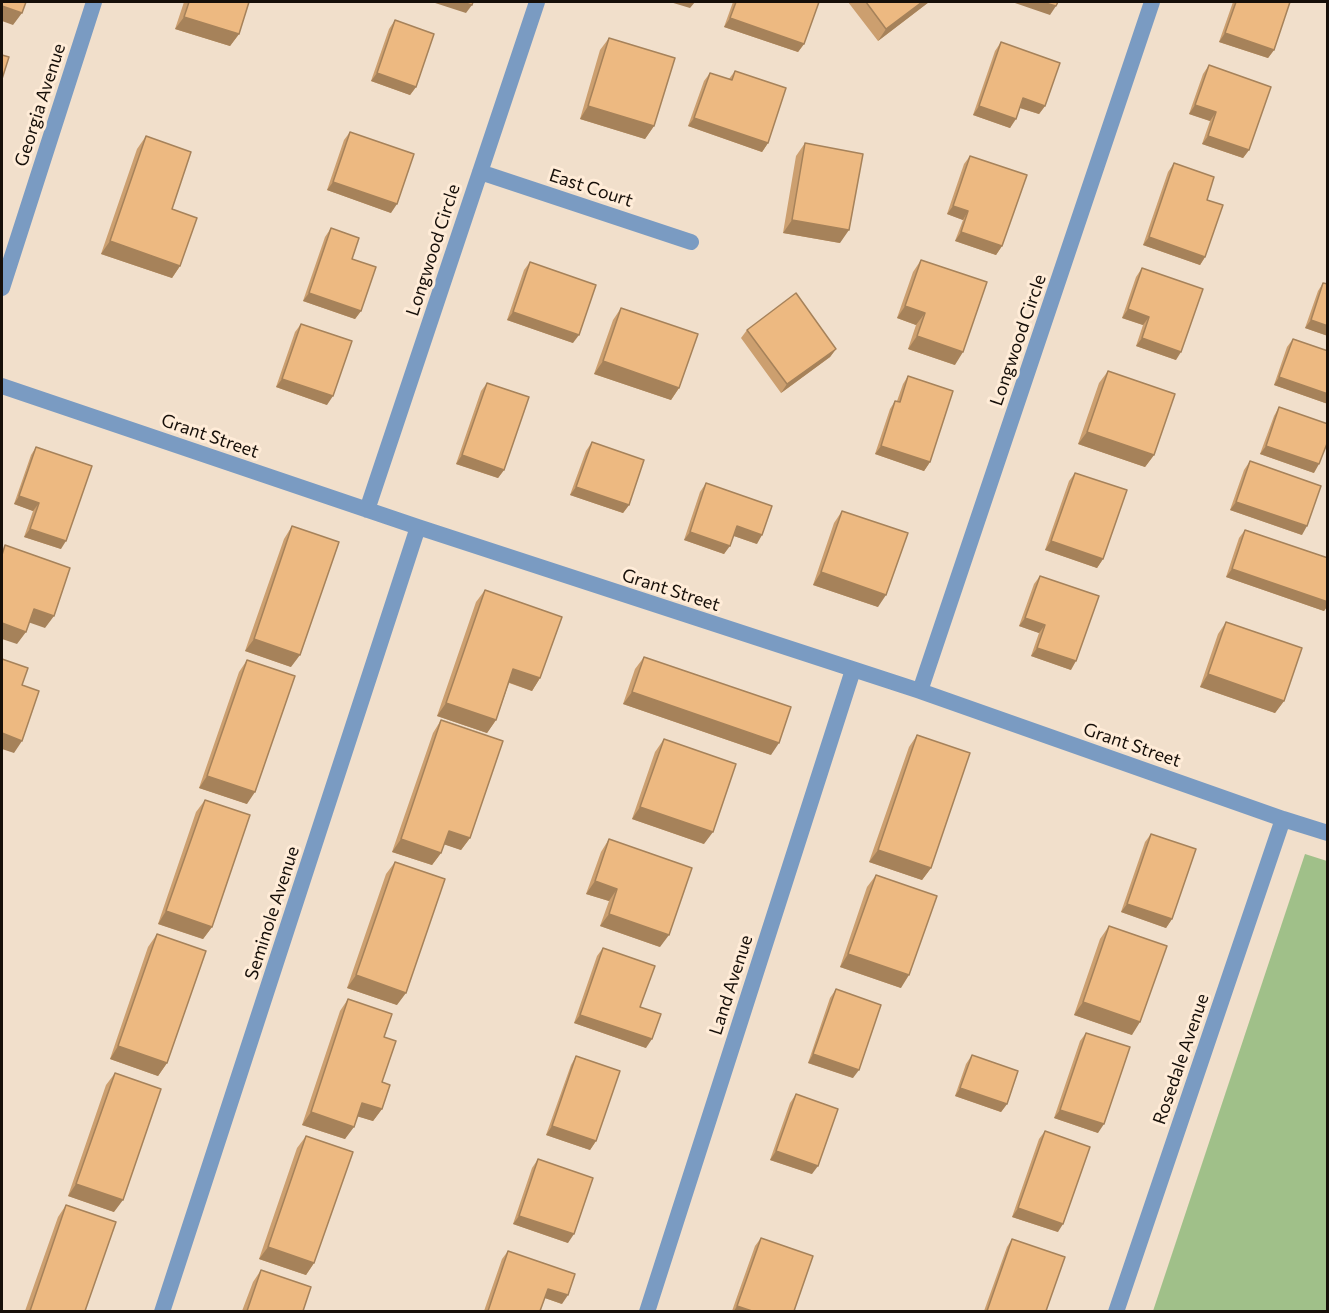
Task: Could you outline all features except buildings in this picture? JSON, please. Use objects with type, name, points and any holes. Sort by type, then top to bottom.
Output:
[{"type":"street","name":"Georgia Avenue","points":[[2,288],[94,2]]},
{"type":"street","name":"Longwood Circle","points":[[367,510],[537,2]]},
{"type":"street","name":"Longwood Circle","points":[[920,691],[1152,2]]},
{"type":"street","name":"East Court","points":[[480,172],[691,242]]},
{"type":"street","name":"Grant Street","points":[[2,386],[418,527],[920,691],[1328,833]]},
{"type":"street","name":"Seminole Avenue","points":[[162,1311],[418,527]]},
{"type":"street","name":"Land Avenue","points":[[647,1311],[853,670]]},
{"type":"street","name":"Rosedale Avenue","points":[[1116,1311],[1283,819]]},
{"type":"green space","points":[[1305,854],[1327,861],[1327,1311],[1153,1311]]}]
